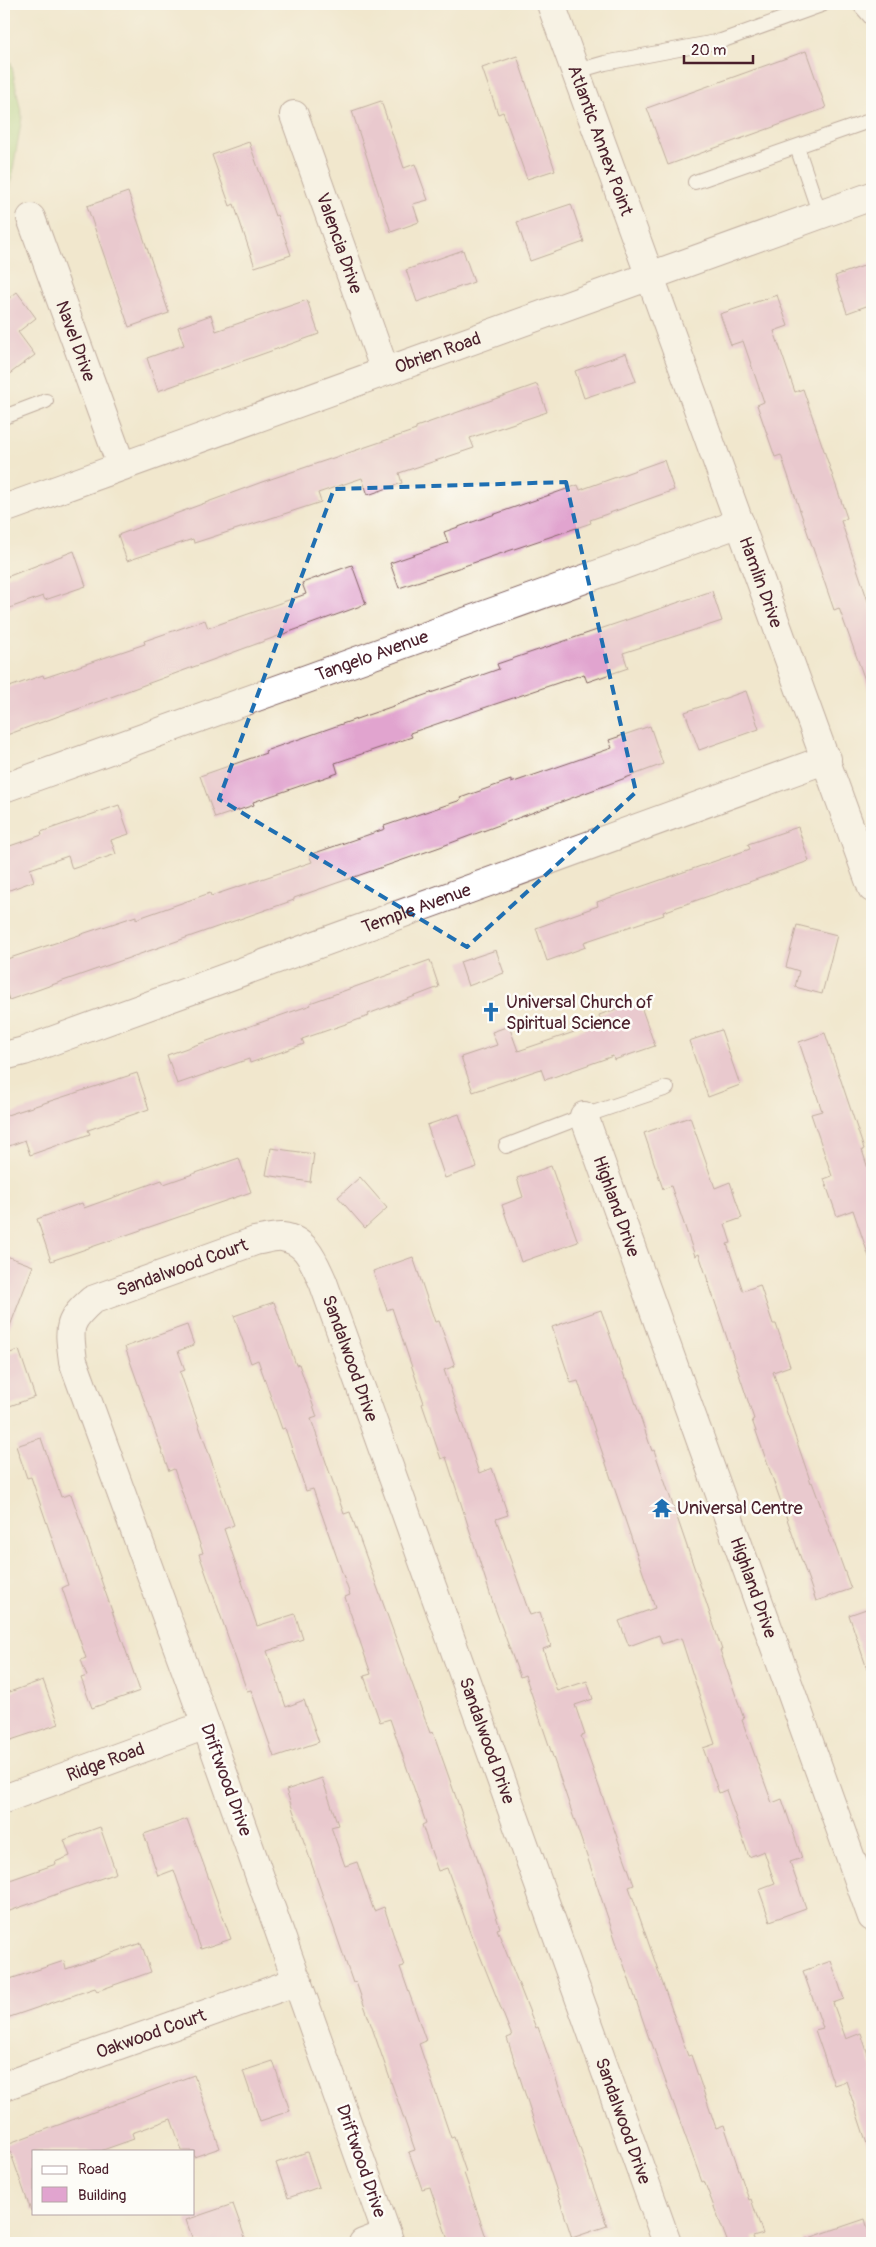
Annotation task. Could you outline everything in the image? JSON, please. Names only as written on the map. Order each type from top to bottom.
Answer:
[{"type":"street","name":"Atlantic Annex Point","points":[[551,4],[650,276]]},
{"type":"street","name":"Valencia Drive","points":[[294,116],[385,371]]},
{"type":"street","name":"Obrien Road","points":[[4,509],[121,465],[872,196]]},
{"type":"street","name":"Navel Drive","points":[[31,218],[121,465]]},
{"type":"street","name":"Hamlin Drive","points":[[650,276],[827,759],[872,888]]},
{"type":"street","name":"Tangelo Avenue","points":[[4,788],[740,523]]},
{"type":"street","name":"Temple Avenue","points":[[4,1056],[43,1045],[827,759]]},
{"type":"street","name":"Highland Drive","points":[[584,1116],[872,1917]]},
{"type":"street","name":"Sandalwood Court","points":[[75,1315],[92,1300],[255,1241],[282,1237],[297,1242]]},
{"type":"street","name":"Sandalwood Drive","points":[[297,1242],[309,1252],[323,1282],[667,2243]]},
{"type":"street","name":"Driftwood Drive","points":[[75,1315],[70,1335],[73,1361],[298,1981],[380,2240]]},
{"type":"street","name":"Ridge Road","points":[[4,1799],[206,1725]]},
{"type":"street","name":"Oakwood Court","points":[[4,2086],[298,1981]]},
{"type":"lane","points":[[576,71],[605,63],[721,41],[824,4]]},
{"type":"lane","points":[[859,4],[872,19]]},
{"type":"lane","points":[[696,182],[872,120]]},
{"type":"lane","points":[[797,147],[820,214]]},
{"type":"lane","points":[[4,417],[46,401]]},
{"type":"lane","points":[[506,1146],[584,1116],[666,1088]]},
{"type":"highlighted area","points":[[566,482],[636,792],[467,947],[219,799],[334,489]]},
{"type":"green space","points":[[4,56],[11,62],[22,117],[4,222]]},
{"type":"building","points":[[806,51],[826,108],[668,165],[647,108]]},
{"type":"building","points":[[517,56],[555,170],[527,179],[503,112],[498,114],[482,68]]},
{"type":"building","points":[[381,101],[404,168],[415,164],[428,200],[413,204],[419,222],[391,232],[352,111]]},
{"type":"building","points":[[249,142],[291,255],[255,267],[234,204],[230,206],[212,155]]},
{"type":"building","points":[[128,192],[169,313],[129,327],[87,206]]},
{"type":"building","points":[[571,204],[584,242],[530,261],[517,222]]},
{"type":"building","points":[[463,250],[474,282],[417,302],[406,270]]},
{"type":"building","points":[[872,263],[872,304],[847,313],[835,276]]},
{"type":"building","points":[[17,292],[36,318],[18,332],[35,355],[4,378],[4,302]]},
{"type":"building","points":[[777,295],[788,326],[774,331],[795,392],[803,389],[847,518],[841,521],[872,613],[872,694],[870,694],[839,608],[834,610],[781,455],[775,457],[757,405],[764,402],[743,341],[731,345],[720,314]]},
{"type":"building","points":[[307,300],[319,334],[158,391],[147,358],[184,345],[178,327],[211,315],[216,331]]},
{"type":"building","points":[[626,353],[636,381],[584,398],[575,371]]},
{"type":"building","points":[[537,384],[547,412],[470,438],[474,448],[399,473],[402,483],[368,495],[362,478],[318,493],[321,502],[194,543],[193,539],[127,561],[118,535],[262,482],[416,430],[416,427]]},
{"type":"building","points":[[664,460],[674,490],[590,520],[591,523],[399,588],[390,563],[448,543],[444,532],[578,485],[580,490]]},
{"type":"building","points":[[74,551],[86,586],[45,600],[43,596],[4,610],[4,578]]},
{"type":"building","points":[[352,565],[366,604],[4,736],[4,689],[43,675],[44,678],[145,644],[144,641],[205,620],[208,628],[306,594],[302,583]]},
{"type":"building","points":[[712,591],[722,621],[623,653],[628,668],[587,682],[584,674],[410,733],[412,737],[335,763],[338,773],[253,802],[254,805],[215,818],[200,776],[266,753],[265,751],[499,669],[497,664]]},
{"type":"building","points":[[746,691],[759,729],[699,750],[685,712]]},
{"type":"building","points":[[650,726],[663,764],[440,847],[294,898],[294,900],[9,1000],[4,984],[4,960],[136,916],[136,919],[210,893],[211,896],[312,862],[309,855],[385,829],[384,826],[461,800],[460,798],[511,780],[511,783],[612,748],[609,740]]},
{"type":"building","points":[[119,805],[129,834],[111,840],[116,854],[72,869],[68,856],[30,869],[34,881],[4,892],[4,848],[42,835],[41,832]]},
{"type":"building","points":[[798,827],[809,861],[663,912],[664,915],[584,942],[586,947],[547,961],[536,928],[598,906],[597,902],[750,849],[748,844]]},
{"type":"building","points":[[797,925],[837,935],[822,994],[795,987],[799,971],[786,967]]},
{"type":"building","points":[[496,950],[504,973],[468,986],[460,962]]},
{"type":"building","points":[[430,960],[439,987],[368,1014],[369,1016],[302,1039],[304,1044],[250,1063],[249,1059],[177,1084],[167,1055],[311,1005],[310,1003]]},
{"type":"building","points":[[639,1001],[655,1046],[614,1060],[613,1056],[545,1080],[541,1069],[473,1092],[461,1057],[497,1045],[492,1032],[509,1026],[518,1051],[601,1023],[599,1015]]},
{"type":"building","points":[[721,1030],[740,1085],[708,1097],[689,1041]]},
{"type":"building","points":[[825,1033],[864,1149],[862,1150],[872,1181],[872,1257],[869,1257],[853,1210],[837,1216],[824,1179],[832,1176],[811,1114],[822,1111],[799,1042]]},
{"type":"building","points":[[137,1073],[149,1109],[88,1130],[90,1134],[30,1155],[25,1140],[4,1148],[4,1116]]},
{"type":"building","points":[[459,1114],[477,1167],[445,1178],[427,1125]]},
{"type":"building","points":[[690,1117],[715,1188],[730,1182],[742,1218],[725,1224],[731,1243],[727,1244],[743,1291],[760,1285],[773,1324],[776,1324],[790,1366],[773,1372],[811,1483],[851,1589],[816,1601],[752,1420],[754,1419],[699,1254],[695,1256],[671,1186],[663,1189],[644,1133]]},
{"type":"building","points":[[271,1148],[314,1154],[310,1182],[266,1175]]},
{"type":"building","points":[[239,1158],[251,1192],[51,1261],[37,1219],[82,1203],[84,1208],[162,1180],[164,1184]]},
{"type":"building","points":[[551,1166],[578,1242],[521,1262],[502,1205],[523,1197],[517,1178]]},
{"type":"building","points":[[360,1177],[387,1208],[365,1228],[338,1197]]},
{"type":"building","points":[[4,1255],[33,1266],[5,1339],[4,1339]]},
{"type":"building","points":[[413,1257],[435,1322],[439,1321],[455,1366],[444,1370],[479,1473],[492,1468],[508,1515],[496,1519],[530,1615],[540,1612],[551,1646],[543,1649],[557,1691],[587,1681],[593,1699],[575,1705],[585,1735],[581,1736],[634,1885],[629,1887],[688,2056],[691,2055],[716,2128],[724,2125],[749,2200],[751,2199],[763,2234],[753,2237],[756,2243],[728,2243],[704,2181],[702,2182],[650,2041],[525,1675],[520,1677],[493,1603],[446,1457],[441,1459],[392,1308],[387,1310],[373,1271]]},
{"type":"building","points":[[274,1302],[296,1365],[299,1364],[317,1417],[311,1419],[344,1514],[350,1512],[430,1733],[433,1732],[477,1857],[500,1928],[497,1929],[536,2028],[538,2027],[607,2226],[572,2238],[507,2038],[512,2036],[472,1938],[447,1868],[438,1871],[422,1825],[426,1823],[390,1719],[380,1722],[364,1676],[371,1674],[345,1597],[350,1595],[313,1489],[306,1491],[285,1428],[282,1429],[258,1360],[251,1363],[234,1316]]},
{"type":"building","points":[[601,1310],[652,1451],[654,1450],[722,1650],[720,1650],[744,1719],[742,1720],[772,1803],[782,1799],[802,1858],[790,1862],[806,1908],[770,1921],[759,1890],[775,1884],[764,1851],[749,1857],[726,1790],[719,1793],[703,1748],[715,1744],[681,1638],[662,1644],[659,1635],[629,1646],[619,1621],[655,1608],[578,1381],[571,1383],[552,1327]]},
{"type":"building","points":[[187,1325],[194,1345],[178,1351],[185,1370],[180,1372],[234,1525],[224,1529],[257,1626],[295,1614],[303,1639],[267,1651],[286,1707],[304,1700],[319,1742],[274,1757],[251,1690],[247,1691],[199,1554],[203,1553],[174,1469],[169,1471],[125,1347]]},
{"type":"building","points":[[19,1350],[35,1397],[4,1408],[4,1355]]},
{"type":"building","points":[[41,1438],[61,1497],[71,1494],[140,1691],[92,1708],[81,1678],[87,1676],[81,1660],[86,1658],[62,1588],[68,1585],[31,1477],[27,1478],[16,1446]]},
{"type":"building","points":[[872,1607],[872,1674],[869,1675],[849,1615]]},
{"type":"building","points":[[43,1680],[59,1724],[8,1741],[4,1730],[4,1694]]},
{"type":"building","points":[[322,1778],[338,1825],[331,1827],[345,1866],[357,1862],[374,1911],[384,1907],[404,1966],[400,1967],[426,2041],[419,2044],[451,2138],[454,2137],[488,2243],[449,2243],[430,2187],[422,2189],[409,2152],[415,2150],[356,1982],[353,1983],[286,1790]]},
{"type":"building","points":[[187,1819],[231,1939],[201,1949],[174,1870],[158,1876],[144,1834]]},
{"type":"building","points":[[100,1827],[116,1873],[4,1913],[4,1882],[56,1864],[55,1862],[70,1856],[64,1840]]},
{"type":"building","points":[[141,1943],[151,1972],[97,1991],[95,1988],[4,2019],[4,1981],[64,1961],[66,1969]]},
{"type":"building","points":[[831,1961],[844,1999],[833,2003],[846,2039],[861,2033],[872,2067],[872,2149],[869,2150],[846,2081],[834,2085],[815,2030],[823,2028],[803,1971]]},
{"type":"building","points":[[273,2061],[290,2111],[260,2121],[243,2071]]},
{"type":"building","points":[[194,2075],[220,2148],[195,2157],[195,2150],[182,2150],[171,2119],[132,2133],[134,2139],[103,2150],[32,2150],[31,2211],[10,2151],[4,2151],[4,2145]]},
{"type":"building","points":[[307,2152],[319,2187],[288,2198],[276,2163]]},
{"type":"building","points":[[233,2204],[247,2243],[194,2243],[186,2220]]},
{"type":"building","points":[[865,2219],[872,2243],[803,2243],[803,2240]]},
{"type":"place","name":"Universal Church of Spiritual Science","points":[[491,1012]]},
{"type":"place","name":"Universal Centre","points":[[662,1508]]}]
